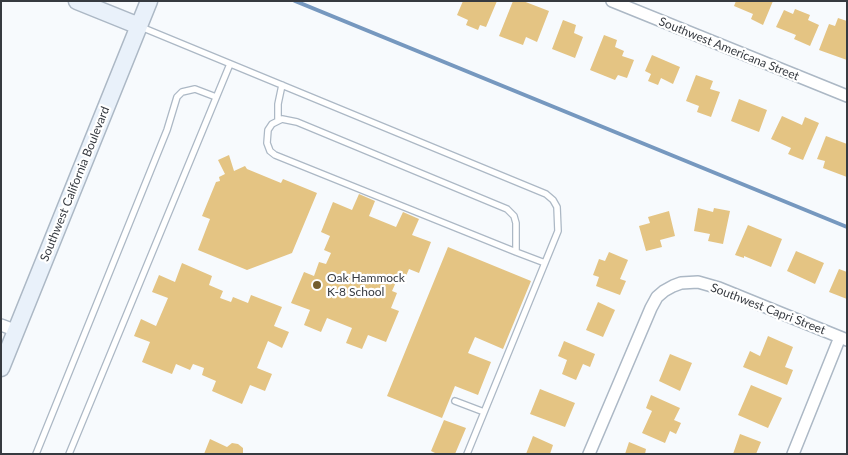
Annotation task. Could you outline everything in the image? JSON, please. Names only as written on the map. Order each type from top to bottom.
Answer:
[{"type":"street","points":[[77,1],[139,26]]},
{"type":"street","name":"Southwest California Boulevard","points":[[1,368],[9,328],[149,1]]},
{"type":"street","name":"Southwest Americana Street","points":[[612,1],[847,96]]},
{"type":"street","name":"Southwest Capri Street","points":[[589,454],[645,319],[657,298],[664,291],[681,283],[698,282],[719,288],[844,339]]},
{"type":"street","points":[[792,454],[844,339]]},
{"type":"lane","points":[[139,26],[546,194],[553,200],[557,207],[558,231],[467,454]]},
{"type":"lane","points":[[69,454],[230,64]]},
{"type":"lane","points":[[278,120],[278,104],[282,86]]},
{"type":"lane","points":[[36,454],[167,130],[177,97],[189,89],[195,89],[216,97]]},
{"type":"lane","points":[[516,252],[516,224],[514,216],[507,209],[297,122],[287,119],[278,120],[272,124],[267,136],[270,151],[275,155],[516,252],[545,263]]},
{"type":"lane","points":[[455,401],[484,412]]},
{"type":"building","points":[[463,1],[497,1],[486,27],[480,25],[478,30],[466,25],[468,20],[457,15]]},
{"type":"building","points":[[513,1],[523,1],[549,11],[537,42],[526,37],[523,45],[499,36]]},
{"type":"building","points":[[736,1],[773,1],[763,25],[751,19],[753,14],[734,6]]},
{"type":"building","points":[[795,9],[810,15],[808,20],[819,25],[810,46],[794,39],[796,35],[776,27],[784,10],[793,14]]},
{"type":"building","points":[[838,18],[847,21],[847,60],[819,50],[829,24],[835,26]]},
{"type":"building","points":[[563,20],[576,25],[574,33],[583,37],[575,58],[552,49]]},
{"type":"building","points":[[604,35],[617,40],[615,47],[624,51],[622,56],[634,60],[627,78],[618,75],[615,80],[590,70]]},
{"type":"building","points":[[652,55],[680,67],[673,84],[661,78],[658,85],[648,81],[651,74],[645,71]]},
{"type":"building","points":[[696,75],[713,81],[710,89],[720,92],[711,117],[697,112],[699,106],[686,101]]},
{"type":"building","points":[[739,99],[767,110],[759,132],[731,121]]},
{"type":"building","points":[[782,116],[802,125],[805,117],[819,123],[803,160],[788,154],[791,148],[771,139]]},
{"type":"building","points":[[826,136],[847,144],[847,177],[823,168],[825,161],[817,159]]},
{"type":"building","points":[[229,155],[234,171],[245,166],[247,169],[281,183],[283,179],[317,193],[292,253],[247,270],[198,250],[210,219],[202,216],[216,182],[220,181],[219,177],[225,174],[218,160]]},
{"type":"building","points":[[359,194],[375,201],[369,216],[396,227],[403,212],[419,219],[412,235],[431,242],[419,273],[409,269],[403,283],[397,280],[392,291],[397,293],[391,308],[399,311],[386,342],[368,335],[362,349],[346,343],[352,328],[327,318],[321,332],[304,325],[310,310],[291,303],[304,272],[314,276],[319,262],[326,264],[331,253],[324,250],[330,236],[321,232],[333,202],[352,210]]},
{"type":"building","points":[[698,208],[713,212],[714,208],[730,211],[723,244],[708,241],[710,234],[694,231]]},
{"type":"building","points":[[669,211],[675,236],[660,240],[662,247],[646,251],[639,226],[650,223],[648,217]]},
{"type":"building","points":[[748,225],[782,239],[771,267],[744,256],[744,258],[735,255]]},
{"type":"building","points":[[448,247],[531,281],[503,349],[475,337],[468,353],[491,362],[478,395],[455,386],[442,418],[387,396]]},
{"type":"building","points":[[796,251],[824,263],[815,284],[787,271]]},
{"type":"building","points":[[609,252],[628,260],[620,279],[626,281],[620,295],[596,286],[599,277],[593,275],[599,259],[605,261]]},
{"type":"building","points":[[182,263],[212,276],[209,285],[223,291],[220,298],[231,302],[233,297],[248,303],[251,295],[282,307],[274,326],[289,332],[282,348],[268,341],[257,368],[272,374],[265,391],[250,385],[242,404],[212,391],[216,381],[202,375],[204,368],[193,364],[190,370],[176,364],[172,374],[142,362],[150,342],[134,336],[141,319],[156,326],[168,298],[152,292],[159,275],[175,282]]},
{"type":"building","points":[[839,269],[847,272],[847,299],[829,292]]},
{"type":"building","points":[[598,302],[615,310],[603,337],[586,330]]},
{"type":"building","points":[[768,336],[793,347],[785,367],[793,370],[787,385],[743,367],[750,351],[760,356]]},
{"type":"building","points":[[564,341],[595,354],[590,367],[583,364],[576,380],[562,374],[567,360],[558,356]]},
{"type":"building","points":[[670,354],[692,363],[680,391],[659,381]]},
{"type":"building","points":[[751,385],[782,398],[768,428],[738,415]]},
{"type":"building","points":[[540,389],[575,403],[565,427],[530,414]]},
{"type":"building","points":[[651,395],[680,408],[674,420],[681,423],[676,434],[670,431],[665,443],[642,433],[652,411],[646,408]]},
{"type":"building","points":[[444,420],[466,428],[455,454],[437,454],[431,451]]},
{"type":"building","points":[[740,434],[761,442],[756,454],[733,454]]},
{"type":"building","points":[[533,436],[553,445],[550,454],[526,454]]},
{"type":"building","points":[[210,439],[227,447],[232,443],[238,444],[243,448],[243,454],[204,454]]},
{"type":"building","points":[[629,442],[646,449],[645,454],[625,454]]},
{"type":"waterway","points":[[295,1],[847,227]]},
{"type":"place","name":"Oak Hammock K-8 School","points":[[317,285]]}]
